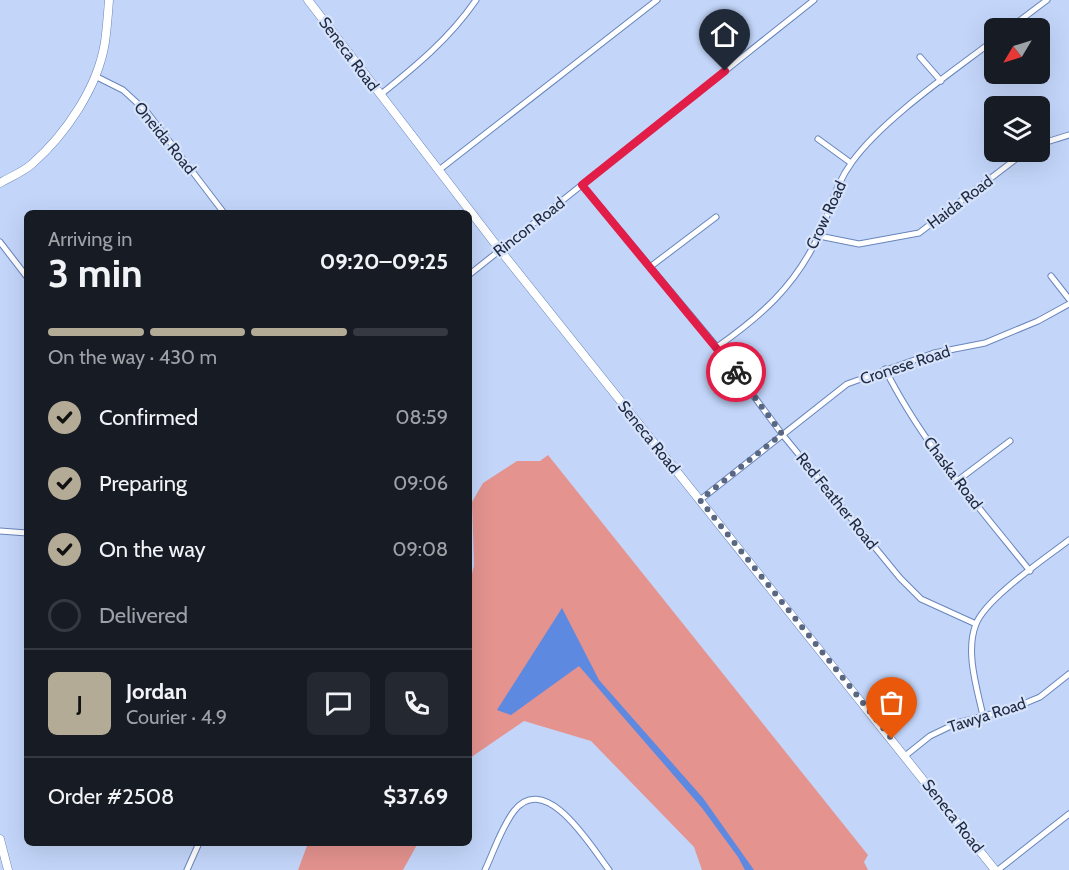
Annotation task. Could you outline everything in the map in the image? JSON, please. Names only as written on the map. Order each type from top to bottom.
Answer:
[{"type":"street","points":[[0,183],[31,166],[54,142],[78,109],[95,76],[105,44],[109,0]]},
{"type":"street","name":"Seneca Road","points":[[308,0],[470,210]]},
{"type":"street","points":[[380,95],[421,63],[463,18],[476,0]]},
{"type":"street","points":[[439,170],[657,0]]},
{"type":"street","name":"Rincon Road","points":[[472,272],[814,0]]},
{"type":"street","points":[[1023,18],[1046,0]]},
{"type":"street","name":"Crow Road","points":[[717,347],[758,317],[791,283],[819,236],[831,197],[851,163],[868,142],[984,48]]},
{"type":"street","points":[[920,57],[941,81]]},
{"type":"street","name":"Oneida Road","points":[[95,76],[123,90],[147,112],[222,210]]},
{"type":"street","points":[[1050,141],[1069,135]]},
{"type":"street","points":[[818,140],[851,163]]},
{"type":"street","name":"Haida Road","points":[[819,236],[859,244],[919,233],[1012,162]]},
{"type":"street","name":"Red Feather Road","points":[[582,185],[717,347],[782,434],[914,592],[921,599],[944,611],[976,624]]},
{"type":"street","name":"Seneca Road","points":[[472,213],[997,870]]},
{"type":"street","points":[[650,267],[716,217]]},
{"type":"street","points":[[0,242],[24,273]]},
{"type":"street","points":[[1051,276],[1069,299]]},
{"type":"street","name":"Cronese Road","points":[[700,500],[847,384],[934,353],[985,343],[1038,321],[1069,304]]},
{"type":"street","name":"Chaska Road","points":[[885,369],[906,411],[957,481],[1030,571]]},
{"type":"street","points":[[957,481],[1010,441]]},
{"type":"street","points":[[0,531],[24,533]]},
{"type":"street","points":[[982,716],[974,674],[973,647],[976,624],[989,604],[1069,540]]},
{"type":"street","name":"Tawya Road","points":[[905,756],[930,736],[957,723],[1011,709],[1040,697],[1069,674]]},
{"type":"street","points":[[485,870],[514,811],[524,802],[539,799],[562,810],[609,870]]},
{"type":"street","points":[[997,870],[1069,814]]},
{"type":"street","points":[[0,839],[8,870]]},
{"type":"street","points":[[187,870],[198,846]]},
{"type":"shaded area","points":[[548,455],[868,855],[864,862],[868,870],[702,870],[694,847],[591,741],[524,721],[472,757],[472,574],[474,565],[472,502],[483,483],[517,461],[540,461]]},
{"type":"shaded area","points":[[307,846],[416,846],[403,870],[298,870]]},
{"type":"water","points":[[562,608],[599,680],[703,798],[754,870],[745,870],[702,808],[579,666],[511,715],[497,710]]},
{"type":"way so far","points":[[736,372],[782,434],[700,500],[892,739]]},
{"type":"route","points":[[725,71],[582,185],[736,372]]}]
